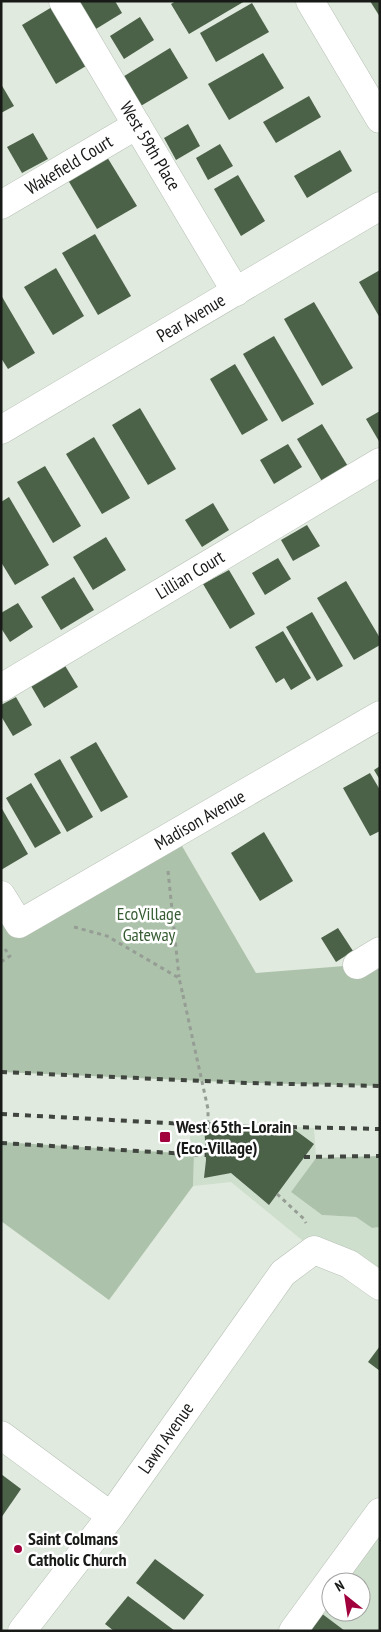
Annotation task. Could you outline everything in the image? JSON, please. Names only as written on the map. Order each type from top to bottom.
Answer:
[{"type":"street","name":"West 59th Place","points":[[63,1],[236,292]]},
{"type":"street","points":[[310,1],[380,119]]},
{"type":"street","name":"Wakefield Court","points":[[1,205],[137,125]]},
{"type":"street","name":"Pear Avenue","points":[[1,430],[380,206]]},
{"type":"street","name":"Lillian Court","points":[[1,688],[380,462]]},
{"type":"street","name":"Madison Avenue","points":[[1,895],[19,924],[380,715]]},
{"type":"street","points":[[357,965],[380,951]]},
{"type":"street","points":[[311,1238],[380,1286]]},
{"type":"street","name":"Lawn Avenue","points":[[22,1631],[111,1516],[283,1273],[311,1238]]},
{"type":"street","points":[[1,1435],[111,1516]]},
{"type":"street","points":[[293,1631],[380,1512]]},
{"type":"path","points":[[168,872],[179,978],[208,1109],[208,1122]]},
{"type":"path","points":[[68,931],[75,927],[107,936],[179,978]]},
{"type":"path","points":[[1,962],[10,956]]},
{"type":"path","points":[[277,1194],[304,1219],[311,1238]]},
{"type":"shaded area","points":[[208,1122],[314,1128],[316,1158],[291,1192],[322,1215],[356,1217],[372,1228],[380,1227],[380,1286],[314,1250],[231,1182],[193,1186],[194,1154],[190,1154],[190,1124]]},
{"type":"shaded area","points":[[380,1512],[380,1631],[293,1631],[321,1593],[321,1622],[371,1622],[371,1572],[336,1572]]},
{"type":"green space","name":"EcoVillage Gateway","points":[[175,834],[256,973],[357,965],[380,951],[380,1086],[249,1083],[1,1072],[1,895],[19,924]]},
{"type":"green space","points":[[1,1142],[194,1154],[193,1186],[109,1300],[1,1221]]},
{"type":"green space","points":[[380,1156],[380,1227],[372,1228],[356,1217],[322,1215],[291,1192],[316,1158]]},
{"type":"building","points":[[73,1],[115,1],[122,13],[91,32]]},
{"type":"building","points":[[176,1],[245,1],[189,34],[171,4]]},
{"type":"building","points":[[370,1],[380,1],[380,17]]},
{"type":"building","points":[[252,3],[269,32],[216,62],[200,33]]},
{"type":"building","points":[[52,7],[86,66],[56,84],[22,25]]},
{"type":"building","points":[[140,17],[154,40],[124,59],[110,36]]},
{"type":"building","points":[[170,48],[188,78],[139,107],[121,78]]},
{"type":"building","points":[[263,53],[284,88],[229,120],[208,84]]},
{"type":"building","points":[[1,84],[14,106],[1,113]]},
{"type":"building","points":[[309,96],[321,117],[276,143],[263,122]]},
{"type":"building","points":[[188,124],[200,146],[176,160],[164,138]]},
{"type":"building","points":[[33,133],[48,159],[22,173],[7,147]]},
{"type":"building","points":[[220,144],[233,166],[208,180],[196,158]]},
{"type":"building","points":[[340,150],[352,171],[307,198],[294,176]]},
{"type":"building","points":[[104,152],[137,206],[97,229],[65,175]]},
{"type":"building","points":[[238,175],[265,221],[241,236],[214,189]]},
{"type":"building","points":[[95,234],[131,296],[98,315],[62,253]]},
{"type":"building","points":[[56,268],[84,316],[53,335],[24,287]]},
{"type":"building","points":[[380,270],[380,318],[359,282]]},
{"type":"building","points":[[1,295],[35,353],[8,369],[1,358]]},
{"type":"building","points":[[314,302],[353,368],[322,386],[284,319]]},
{"type":"building","points":[[274,336],[314,404],[282,422],[243,354]]},
{"type":"building","points":[[235,364],[268,420],[242,435],[210,379]]},
{"type":"building","points":[[140,408],[176,469],[148,485],[112,425]]},
{"type":"building","points":[[380,411],[380,443],[366,419]]},
{"type":"building","points":[[322,424],[349,468],[323,483],[297,439]]},
{"type":"building","points":[[94,437],[130,498],[102,514],[66,454]]},
{"type":"building","points":[[288,444],[302,467],[274,484],[260,460]]},
{"type":"building","points":[[45,466],[81,526],[53,543],[17,482]]},
{"type":"building","points":[[9,497],[49,565],[15,585],[1,562],[1,502]]},
{"type":"building","points":[[213,503],[229,530],[202,547],[185,520]]},
{"type":"building","points":[[307,525],[320,546],[293,561],[281,540]]},
{"type":"building","points":[[106,537],[126,570],[93,590],[73,557]]},
{"type":"building","points":[[278,558],[291,579],[265,595],[252,573]]},
{"type":"building","points":[[229,570],[255,614],[230,629],[203,584]]},
{"type":"building","points":[[74,577],[94,610],[61,630],[41,597]]},
{"type":"building","points":[[346,581],[380,638],[380,645],[354,660],[317,598]]},
{"type":"building","points":[[18,603],[33,627],[10,642],[1,628],[1,613]]},
{"type":"building","points":[[312,612],[343,666],[317,681],[286,627]]},
{"type":"building","points":[[283,631],[311,678],[291,690],[284,678],[276,683],[255,647]]},
{"type":"building","points":[[61,659],[78,687],[44,708],[27,679]]},
{"type":"building","points":[[16,697],[32,725],[13,736],[1,716],[1,705]]},
{"type":"building","points":[[96,742],[128,797],[101,812],[70,757]]},
{"type":"building","points":[[60,759],[93,817],[67,832],[34,774]]},
{"type":"building","points":[[380,766],[380,780],[374,770]]},
{"type":"building","points":[[370,773],[380,790],[380,831],[370,836],[343,788]]},
{"type":"building","points":[[31,783],[61,833],[35,848],[6,798]]},
{"type":"building","points":[[1,807],[28,854],[1,870]]},
{"type":"building","points":[[264,832],[293,881],[260,901],[231,853]]},
{"type":"building","points":[[338,928],[353,951],[336,962],[321,938]]},
{"type":"building","name":"West 65th–Lorain (Eco-Village)","points":[[204,1122],[291,1127],[314,1144],[269,1205],[231,1173],[204,1178],[206,1160]]},
{"type":"building","points":[[380,1346],[380,1371],[368,1362]]},
{"type":"building","points":[[1,1474],[21,1489],[1,1518]]},
{"type":"building","points":[[155,1559],[204,1595],[184,1620],[136,1583]]},
{"type":"building","points":[[128,1596],[175,1631],[114,1631],[105,1624]]},
{"type":"building","points":[[317,1610],[321,1613],[321,1622],[333,1622],[345,1631],[302,1631]]},
{"type":"railway","points":[[1,1072],[249,1083],[380,1086]]},
{"type":"railway","points":[[1,1114],[204,1125]]},
{"type":"railway","points":[[291,1127],[380,1129]]},
{"type":"railway","points":[[1,1143],[206,1155]]},
{"type":"railway","points":[[304,1157],[380,1156]]},
{"type":"place","name":"West 65th–Lorain (Eco-Village)","points":[[165,1137]]},
{"type":"place","name":"Saint Colmans Catholic Church","points":[[18,1549]]}]
